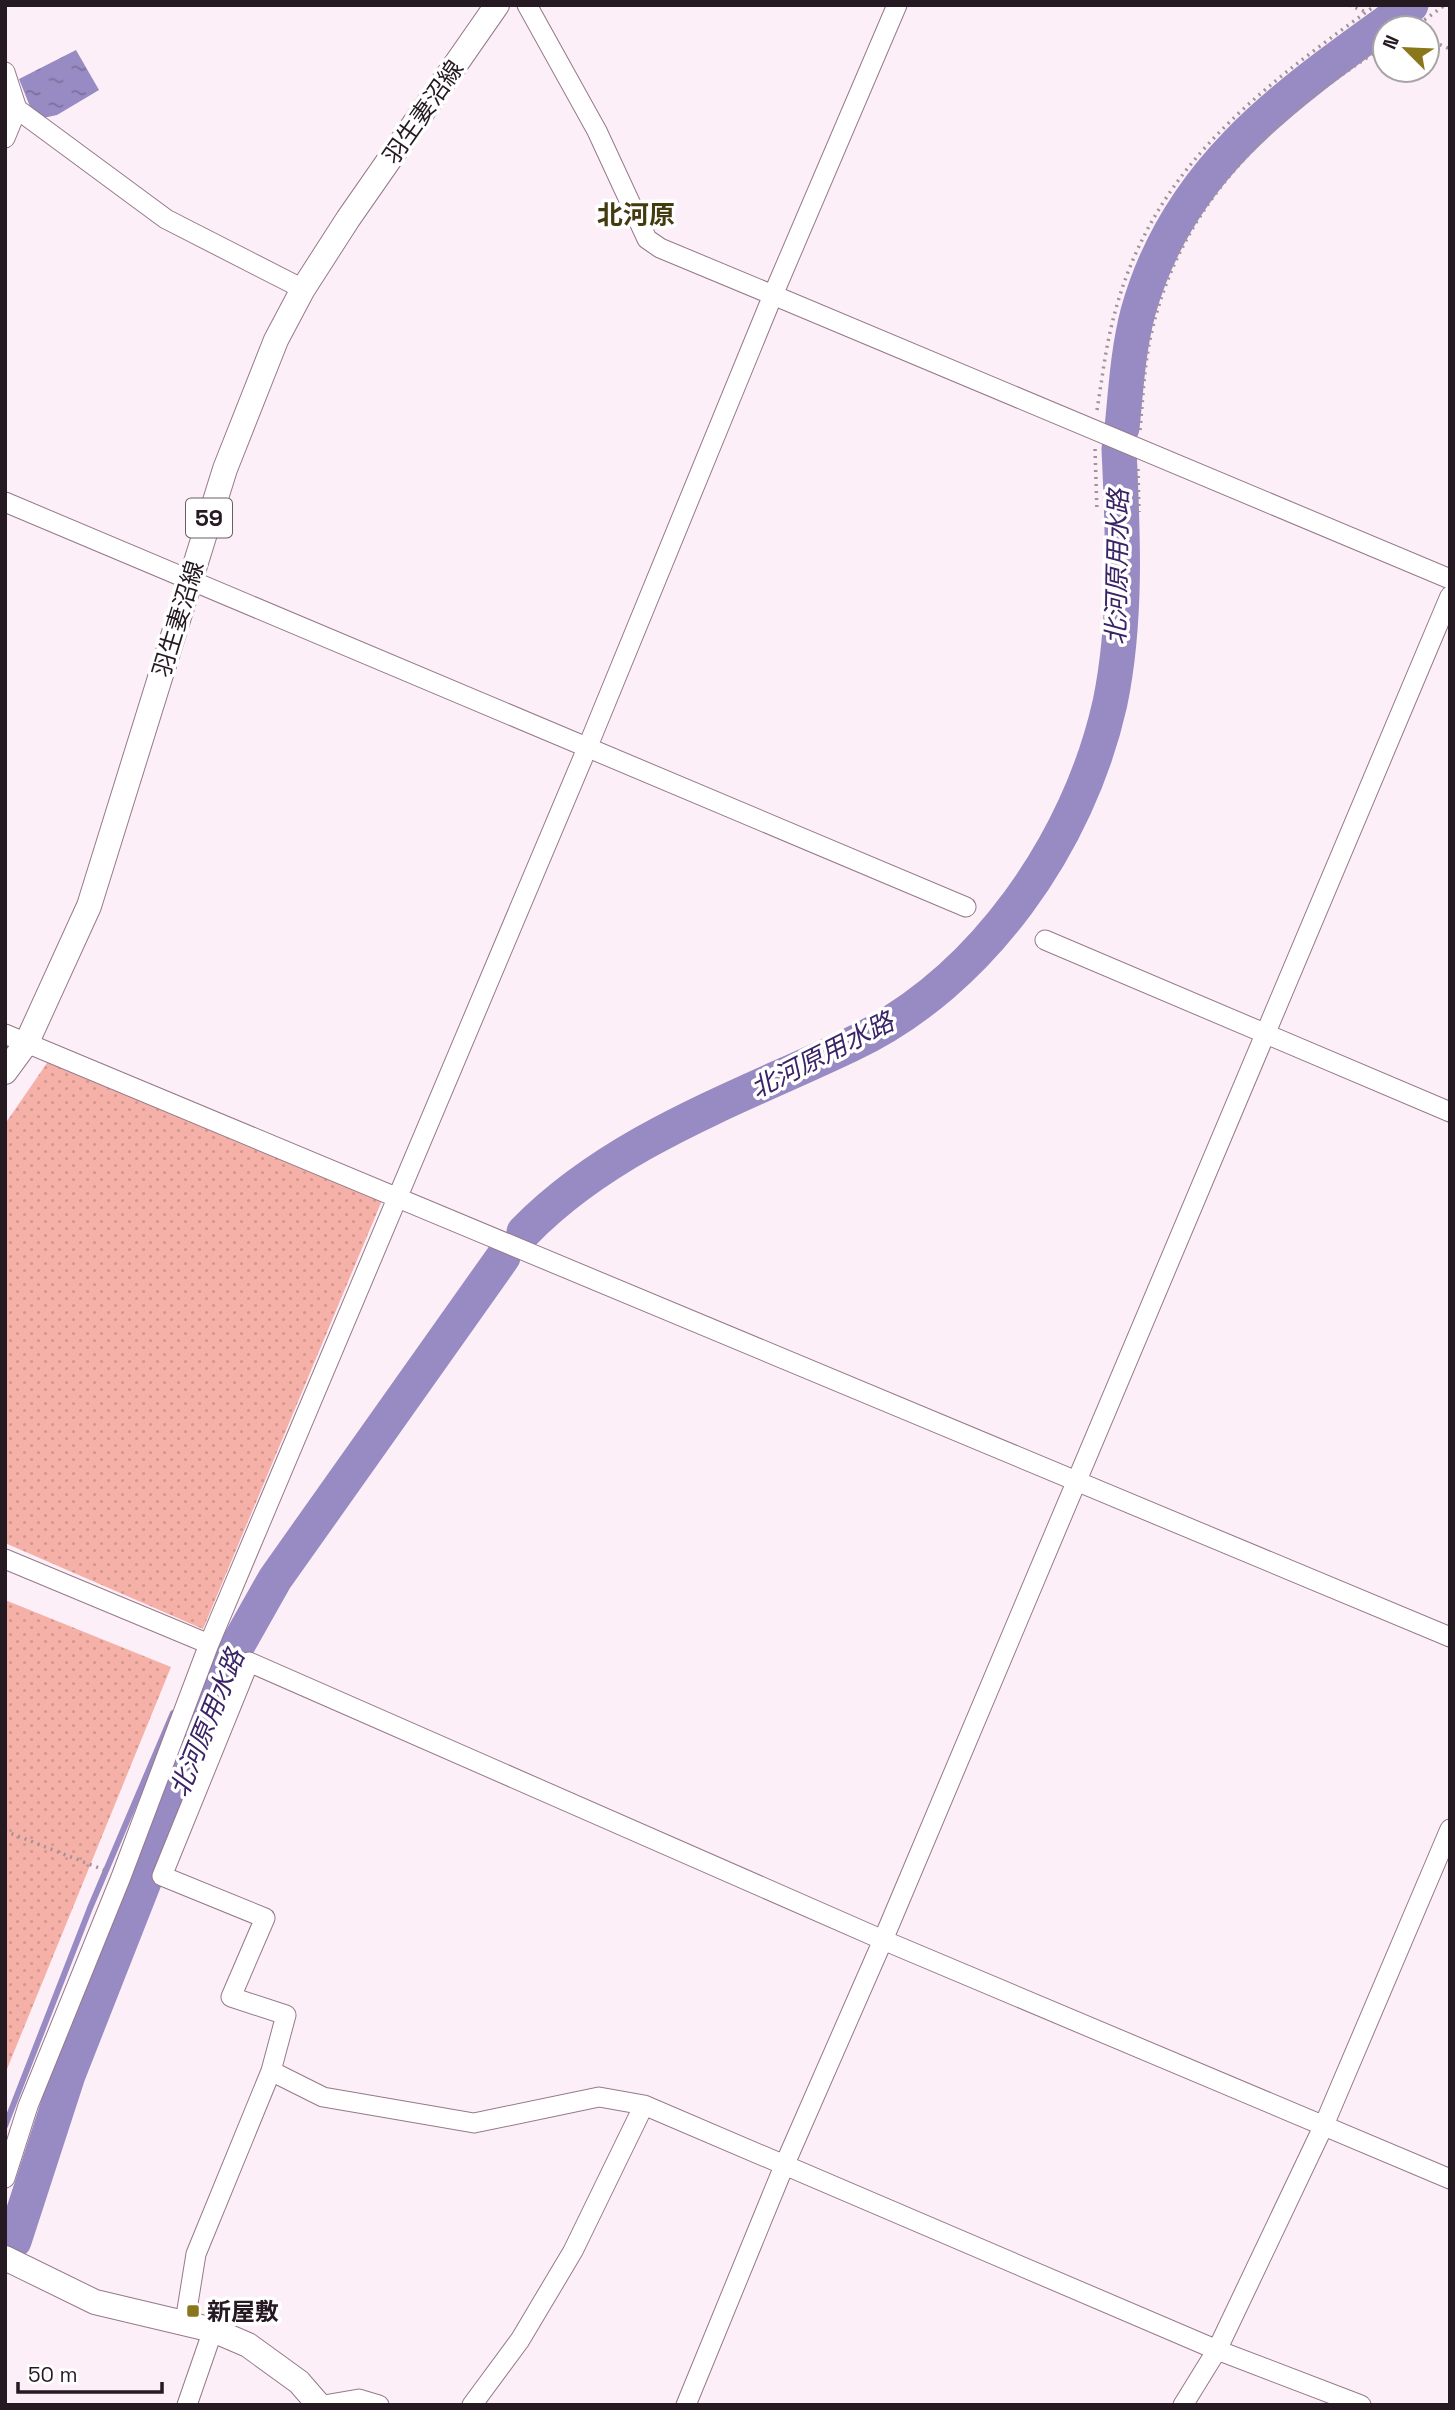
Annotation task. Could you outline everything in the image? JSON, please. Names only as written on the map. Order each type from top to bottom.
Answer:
[{"type":"main road","name":"羽生妻沼線","points":[[5,1072],[16,1038],[89,906],[190,580],[246,411],[276,340],[303,289],[348,219],[497,5]]},
{"type":"main road","points":[[13,2263],[95,2302],[185,2322],[248,2345],[277,2363],[322,2405]]},
{"type":"street","points":[[527,5],[597,131],[647,239],[660,248],[1450,579]]},
{"type":"street","points":[[5,2178],[28,2106],[121,1877],[209,1644],[897,5]]},
{"type":"street","points":[[5,72],[18,109],[166,219],[303,289]]},
{"type":"street","points":[[5,138],[18,109]]},
{"type":"street","points":[[5,502],[967,907]]},
{"type":"street","points":[[686,2405],[784,2166],[883,1940],[1450,596]]},
{"type":"street","points":[[1045,940],[1450,1112]]},
{"type":"street","points":[[16,1038],[1450,1637]]},
{"type":"street","points":[[5,1559],[209,1644]]},
{"type":"street","points":[[185,2322],[196,2254],[271,2071],[286,2015],[231,1997],[265,1918],[162,1876],[249,1662],[883,1940],[1450,2179]]},
{"type":"street","points":[[1183,2405],[1217,2350],[1324,2125],[1450,1829]]},
{"type":"street","points":[[271,2071],[323,2096],[474,2123],[599,2097],[644,2105],[1217,2350],[1361,2405]]},
{"type":"street","points":[[472,2405],[520,2340],[573,2251],[644,2105]]},
{"type":"street","points":[[187,2405],[213,2330]]},
{"type":"street","points":[[322,2405],[359,2399],[379,2405]]},
{"type":"path","points":[[1349,5],[1366,12]]},
{"type":"path","points":[[1097,512],[1094,432],[1109,335],[1125,282],[1147,229],[1182,174],[1236,114],[1376,5]]},
{"type":"path","points":[[1139,512],[1138,448],[1142,384],[1151,335],[1175,256],[1193,222],[1225,179],[1253,149],[1345,71],[1371,55]]},
{"type":"path","points":[[5,1831],[121,1877]]},
{"type":"shaded area","points":[[47,1063],[59,1063],[383,1198],[203,1629],[5,1543],[5,1124]]},
{"type":"shaded area","points":[[5,1600],[171,1667],[5,2074]]},
{"type":"water","points":[[76,50],[99,90],[57,115],[43,118],[31,109],[19,79]]},
{"type":"waterway","name":"北河原用水路","points":[[1122,428],[1138,312],[1157,260],[1181,214],[1211,172],[1284,100],[1411,5]]},
{"type":"waterway","name":"北河原用水路","points":[[524,1232],[559,1200],[636,1147],[721,1104],[850,1045],[898,1018],[942,985],[982,946],[1018,903],[1049,856],[1075,806],[1095,755],[1110,703],[1121,609],[1119,449]]},
{"type":"waterway","name":"北河原用水路","points":[[14,2241],[68,2075],[236,1648],[275,1579],[503,1257]]},
{"type":"waterway","points":[[5,2126],[90,1908],[173,1713]]},
{"type":"place","name":"新屋敷","points":[[193,2311]]},
{"type":"district","name":"北河原","points":[[636,215]]}]
